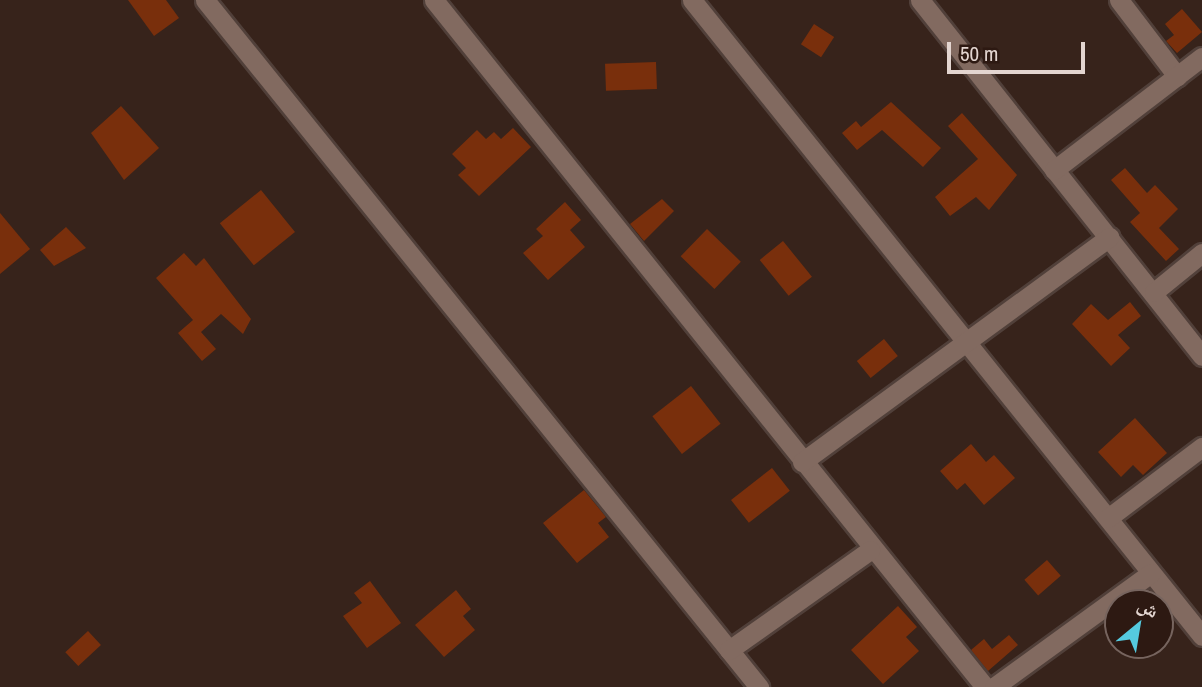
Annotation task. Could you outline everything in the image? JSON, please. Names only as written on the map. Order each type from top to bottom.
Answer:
[{"type":"street","points":[[205,0],[759,687]]},
{"type":"street","points":[[434,0],[870,550],[985,687]]},
{"type":"street","points":[[692,0],[1202,636]]},
{"type":"street","points":[[920,0],[1154,292],[1202,356]]},
{"type":"street","points":[[1119,0],[1177,76]]},
{"type":"street","points":[[1054,170],[1202,57]]},
{"type":"street","points":[[802,462],[1109,237]]},
{"type":"street","points":[[1154,292],[1202,253]]},
{"type":"street","points":[[1108,519],[1202,447]]},
{"type":"street","points":[[729,650],[870,550]]},
{"type":"street","points":[[994,687],[1151,573]]},
{"type":"building","points":[[128,0],[166,0],[179,18],[154,36]]},
{"type":"building","points":[[1182,9],[1202,32],[1177,53],[1166,41],[1174,35],[1165,24]]},
{"type":"building","points":[[814,24],[834,37],[821,57],[801,44]]},
{"type":"building","points":[[656,62],[657,89],[606,91],[605,64]]},
{"type":"building","points":[[891,102],[941,148],[923,167],[882,130],[857,150],[842,133],[856,121],[861,127]]},
{"type":"building","points":[[121,106],[159,148],[124,180],[91,133]]},
{"type":"building","points":[[962,113],[1017,175],[989,210],[976,197],[950,216],[935,197],[978,159],[948,126]]},
{"type":"building","points":[[513,128],[531,147],[479,196],[458,175],[466,168],[452,154],[477,130],[486,139],[494,132],[501,139]]},
{"type":"building","points":[[1125,168],[1147,193],[1155,185],[1178,209],[1159,228],[1179,249],[1166,261],[1130,222],[1140,213],[1111,180]]},
{"type":"building","points":[[261,190],[295,232],[254,265],[220,223]]},
{"type":"building","points":[[662,199],[674,211],[644,241],[630,224]]},
{"type":"building","points":[[565,202],[581,220],[570,230],[585,247],[548,280],[523,253],[543,236],[536,229]]},
{"type":"building","points":[[0,213],[30,249],[0,274]]},
{"type":"building","points":[[66,227],[86,248],[54,266],[40,250]]},
{"type":"building","points":[[707,229],[741,262],[714,289],[681,256]]},
{"type":"building","points":[[783,241],[812,277],[789,296],[760,260]]},
{"type":"building","points":[[184,253],[196,266],[204,258],[251,319],[243,334],[221,314],[201,332],[216,349],[202,361],[178,333],[193,320],[156,278]]},
{"type":"building","points":[[1130,302],[1141,316],[1118,335],[1130,348],[1111,366],[1072,324],[1091,304],[1108,320]]},
{"type":"building","points":[[884,339],[898,356],[871,378],[857,361]]},
{"type":"building","points":[[691,386],[721,424],[682,454],[652,416]]},
{"type":"building","points":[[1135,418],[1167,453],[1143,475],[1133,465],[1121,477],[1098,452]]},
{"type":"building","points":[[971,444],[986,462],[994,455],[1015,478],[984,505],[965,483],[957,490],[940,471]]},
{"type":"building","points":[[772,468],[790,491],[749,523],[731,500]]},
{"type":"building","points":[[584,490],[606,517],[598,523],[609,537],[577,563],[543,523]]},
{"type":"building","points":[[1047,560],[1061,576],[1038,596],[1024,580]]},
{"type":"building","points":[[370,581],[401,623],[367,648],[343,616],[362,603],[354,593]]},
{"type":"building","points":[[456,590],[471,609],[463,616],[475,630],[444,657],[415,625]]},
{"type":"building","points":[[898,606],[917,627],[906,637],[919,651],[883,684],[851,650]]},
{"type":"building","points":[[88,631],[101,645],[78,666],[65,652]]},
{"type":"building","points":[[1009,635],[1018,645],[988,671],[971,650],[984,639],[992,649]]}]
